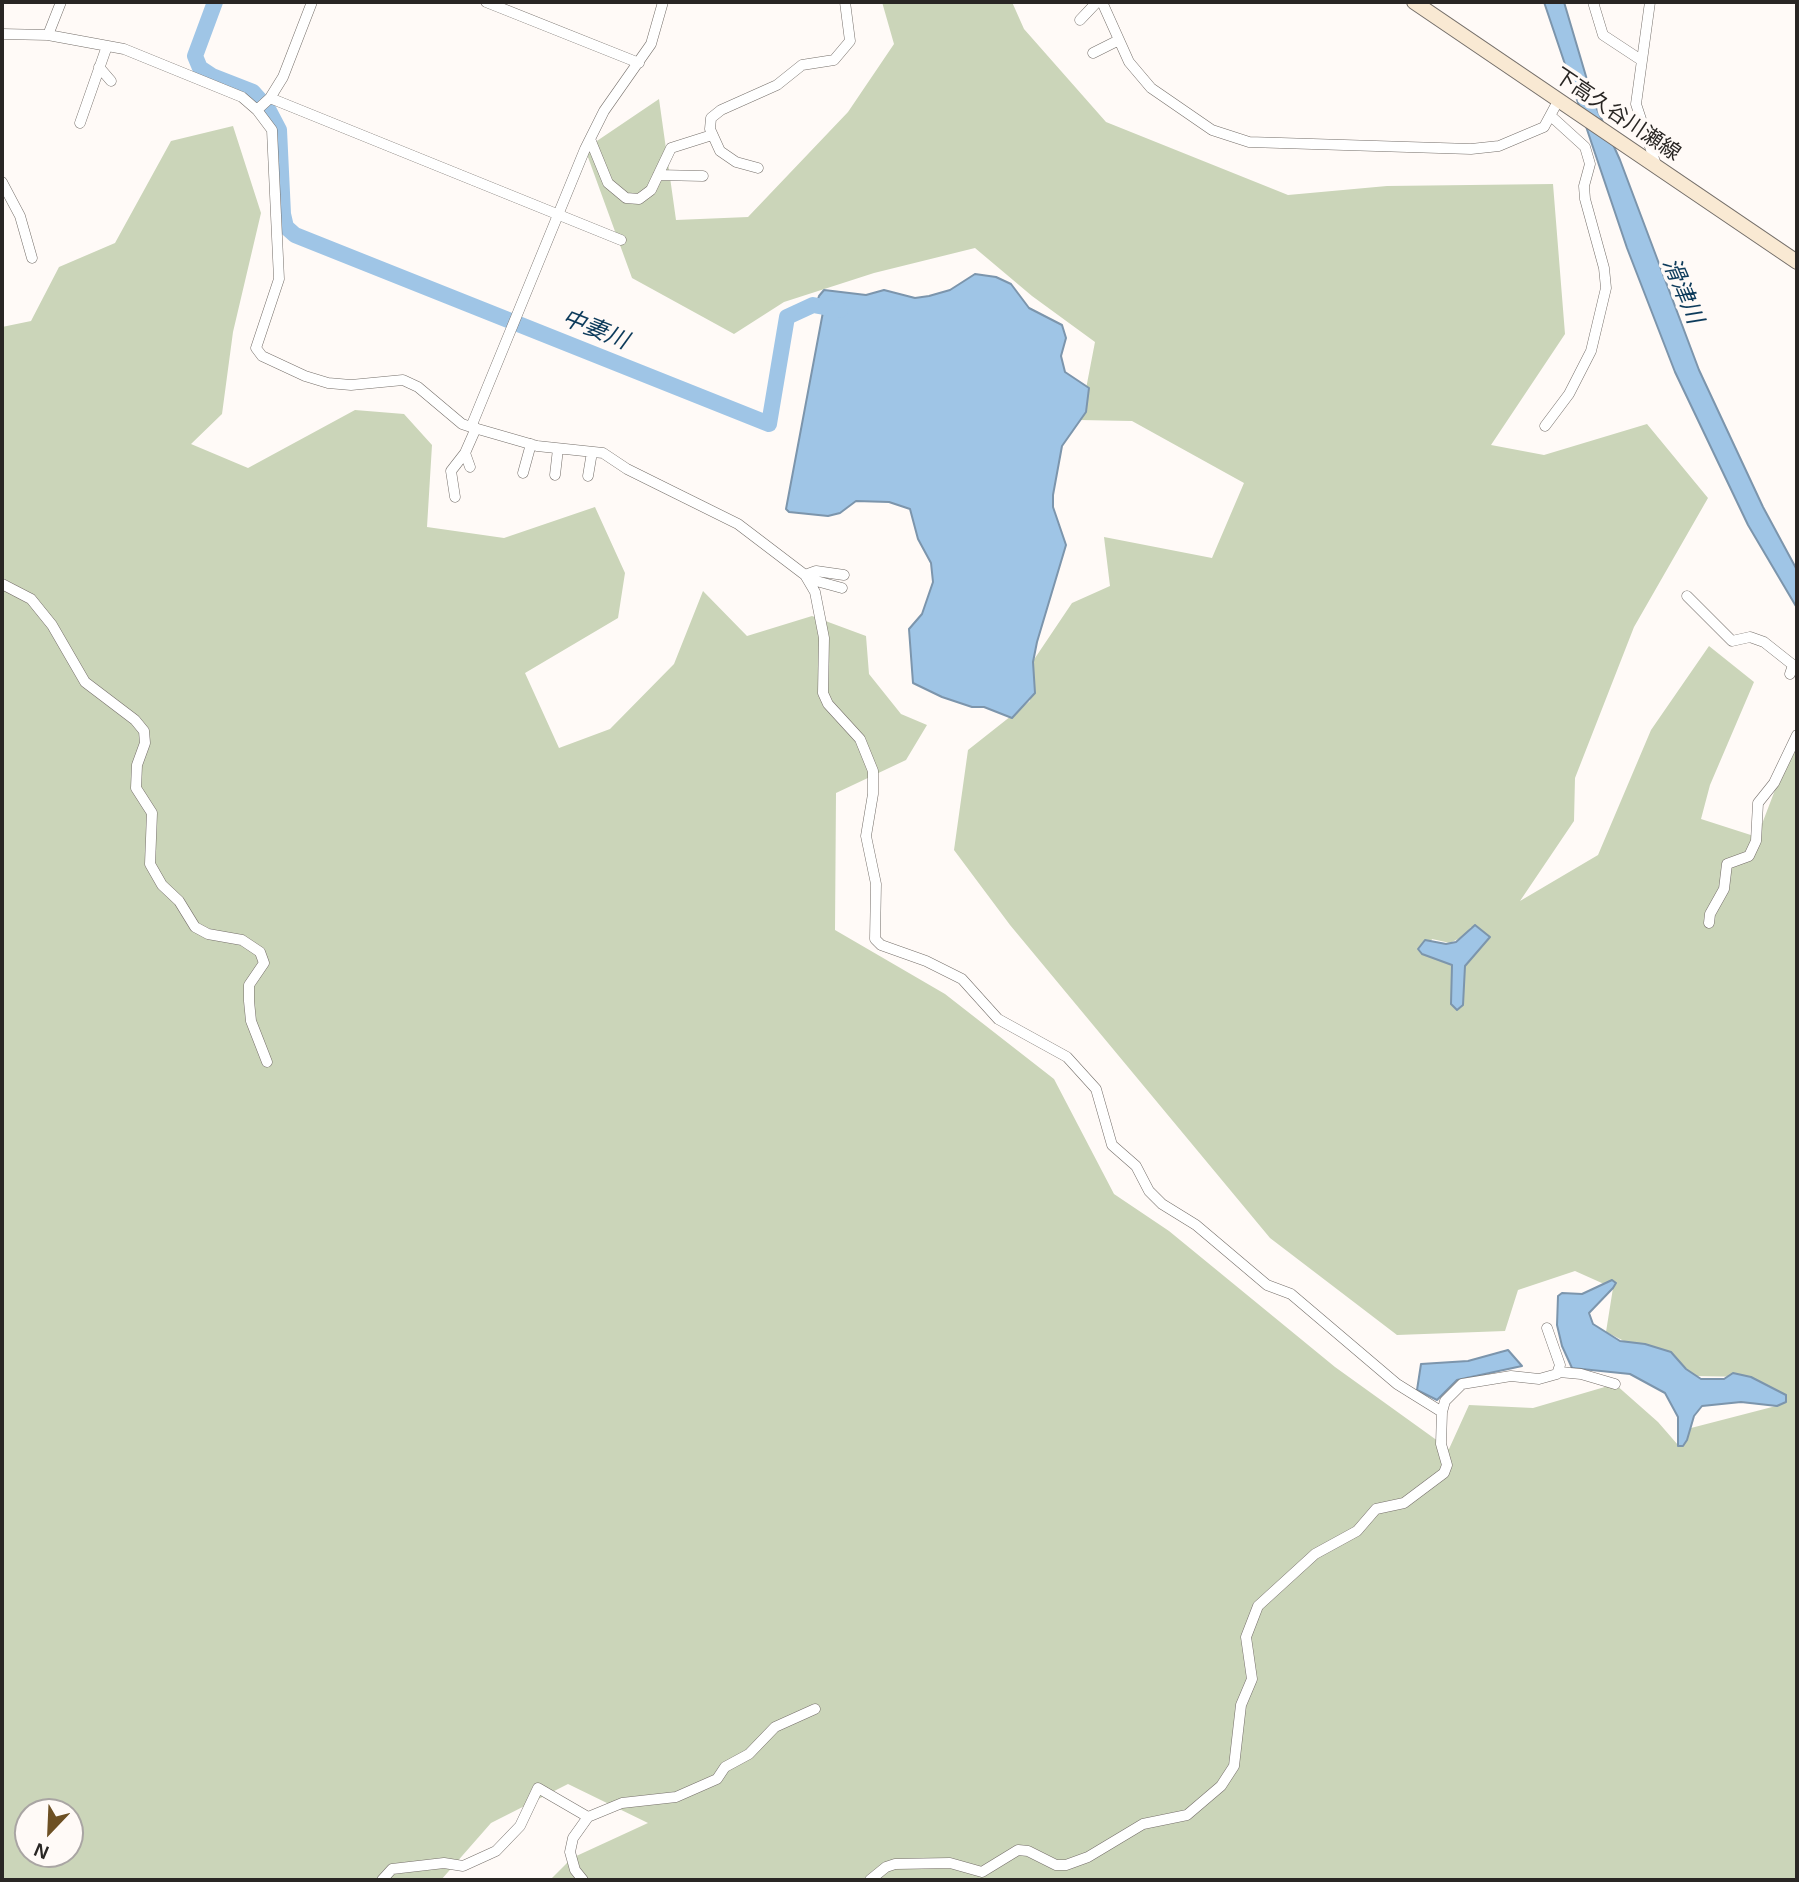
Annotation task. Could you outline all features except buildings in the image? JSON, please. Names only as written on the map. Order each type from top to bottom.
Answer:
[{"type":"main road","name":"下高久谷川瀬線","points":[[1414,2],[1797,262]]},
{"type":"street","points":[[48,34],[61,2]]},
{"type":"street","points":[[263,104],[283,76],[312,2]]},
{"type":"street","points":[[486,2],[639,63]]},
{"type":"street","points":[[455,497],[451,471],[466,453],[558,213],[604,111],[639,63],[658,26],[663,2]]},
{"type":"street","points":[[758,168],[729,159],[712,135],[711,118],[721,110],[777,85],[802,65],[834,60],[850,41],[845,2]]},
{"type":"street","points":[[1080,20],[1100,2],[1129,62],[1151,88],[1212,130],[1249,142],[1471,149],[1499,146],[1536,131],[1552,117],[1562,103]]},
{"type":"street","points":[[1593,2],[1603,35],[1641,60]]},
{"type":"street","points":[[1650,2],[1636,104],[1657,169]]},
{"type":"street","points":[[2,34],[48,34],[124,49],[242,97],[558,213],[621,240]]},
{"type":"street","points":[[1093,53],[1119,40]]},
{"type":"street","points":[[80,123],[107,46]]},
{"type":"street","points":[[99,66],[111,81]]},
{"type":"street","points":[[263,104],[272,131],[279,279],[256,348],[258,352],[305,376],[328,383],[351,385],[392,379],[411,383],[462,424],[531,444],[609,456],[627,469],[738,524],[807,577],[842,588]]},
{"type":"street","points":[[1545,426],[1569,394],[1591,351],[1606,288],[1604,268],[1585,199],[1584,186],[1590,164],[1585,147],[1552,117]]},
{"type":"street","points":[[590,139],[608,183],[626,198],[639,199],[647,195],[671,148],[712,135]]},
{"type":"street","points":[[658,175],[703,176]]},
{"type":"street","points":[[2,182],[20,216],[32,258]]},
{"type":"street","points":[[523,473],[531,444]]},
{"type":"street","points":[[555,475],[558,449]]},
{"type":"street","points":[[588,476],[592,452]]},
{"type":"street","points":[[466,453],[470,467]]},
{"type":"street","points":[[807,577],[816,571],[844,576]]},
{"type":"street","points":[[807,577],[815,592],[824,638],[823,693],[828,704],[860,739],[873,771],[873,794],[866,836],[876,884],[875,939],[881,945],[926,961],[962,979],[998,1019],[1066,1057],[1096,1089],[1112,1145],[1136,1166],[1149,1191],[1162,1204],[1196,1225],[1267,1285],[1291,1294],[1397,1384],[1442,1412]]},
{"type":"street","points":[[2,583],[31,599],[52,625],[85,682],[135,720],[144,731],[145,743],[137,765],[136,788],[152,813],[150,864],[162,885],[179,901],[195,927],[208,934],[242,940],[260,952],[264,963],[249,985],[249,1001],[251,1021],[267,1062]]},
{"type":"street","points":[[1687,596],[1732,641],[1750,637],[1764,642],[1793,665],[1790,674]]},
{"type":"street","points":[[1709,923],[1710,914],[1724,889],[1727,864],[1749,856],[1756,841],[1758,803],[1774,783],[1797,735]]},
{"type":"street","points":[[1547,1328],[1560,1365],[1559,1372]]},
{"type":"street","points":[[870,1880],[886,1867],[895,1864],[950,1863],[982,1872],[1018,1850],[1056,1866],[1066,1865],[1088,1857],[1143,1824],[1187,1815],[1221,1786],[1234,1766],[1241,1705],[1252,1679],[1246,1637],[1258,1606],[1315,1554],[1357,1531],[1376,1509],[1404,1503],[1444,1473],[1447,1465],[1441,1444],[1442,1412],[1453,1392],[1469,1381],[1511,1376],[1551,1378],[1559,1372],[1589,1375],[1615,1384]]},
{"type":"street","points":[[583,1880],[575,1870],[570,1852],[573,1838],[588,1817],[610,1806],[669,1800],[707,1784],[717,1779],[725,1767],[753,1751],[775,1727],[815,1709]]},
{"type":"street","points":[[382,1880],[392,1869],[444,1863],[463,1866],[496,1851],[520,1826],[538,1788],[588,1817]]},
{"type":"green space","points":[[882,2],[1012,2],[1024,29],[1106,122],[1288,195],[1387,186],[1553,184],[1565,334],[1491,445],[1544,455],[1647,424],[1708,498],[1634,627],[1575,778],[1574,821],[1520,901],[1598,855],[1651,730],[1709,646],[1754,682],[1710,785],[1701,819],[1757,837],[1793,743],[1797,748],[1797,1880],[550,1880],[572,1858],[648,1823],[568,1784],[491,1823],[441,1880],[2,1880],[2,327],[31,321],[59,267],[115,243],[171,141],[233,126],[261,213],[233,332],[222,414],[191,444],[248,468],[355,410],[404,414],[432,445],[427,527],[504,538],[595,507],[625,573],[618,618],[525,673],[559,748],[610,729],[674,664],[703,591],[747,636],[812,616],[866,636],[869,674],[901,714],[927,725],[906,760],[836,793],[835,930],[945,994],[1054,1079],[1114,1194],[1169,1231],[1335,1367],[1449,1449],[1469,1405],[1533,1408],[1615,1384],[1658,1422],[1678,1445],[1691,1428],[1776,1406],[1751,1377],[1694,1376],[1606,1332],[1613,1288],[1575,1271],[1518,1290],[1505,1331],[1397,1335],[1270,1238],[1010,925],[954,850],[968,750],[1030,701],[1033,661],[1072,603],[1110,586],[1104,537],[1212,558],[1244,483],[1132,421],[1080,420],[1095,342],[1032,296],[975,248],[874,273],[784,302],[734,334],[632,278],[585,149],[659,99],[676,220],[748,217],[848,112],[894,44]],"holes":[[[1471,927],[1490,937],[1465,966],[1463,1005],[1451,998],[1452,965],[1425,955],[1432,939],[1450,943],[1464,936]]]},
{"type":"water","points":[[1544,2],[1564,2],[1593,100],[1620,160],[1699,370],[1763,507],[1797,570],[1797,608],[1748,525],[1675,372],[1627,248]]},
{"type":"water","points":[[975,274],[996,277],[1011,284],[1029,308],[1062,325],[1066,338],[1061,356],[1065,372],[1089,388],[1086,412],[1062,446],[1053,495],[1053,507],[1066,545],[1037,642],[1033,662],[1035,693],[1012,718],[984,707],[972,707],[942,697],[913,683],[909,629],[922,614],[933,582],[931,563],[918,539],[910,509],[889,502],[856,501],[840,513],[828,516],[789,512],[786,509],[823,312],[817,302],[819,296],[824,290],[866,295],[884,290],[915,298],[950,290]]},
{"type":"water","points":[[1475,925],[1490,937],[1465,966],[1463,1005],[1457,1010],[1451,1004],[1452,965],[1422,954],[1418,949],[1425,940],[1446,944],[1456,942]]},
{"type":"water","points":[[1612,1280],[1616,1283],[1613,1288],[1589,1313],[1593,1324],[1620,1341],[1645,1344],[1671,1352],[1686,1369],[1701,1379],[1724,1379],[1733,1373],[1751,1377],[1786,1395],[1786,1402],[1777,1406],[1741,1402],[1702,1406],[1694,1416],[1687,1440],[1683,1446],[1678,1446],[1678,1417],[1665,1393],[1630,1374],[1572,1368],[1562,1346],[1557,1325],[1558,1296],[1562,1293],[1582,1294]]},
{"type":"water","points":[[1508,1350],[1522,1366],[1457,1380],[1437,1400],[1417,1390],[1421,1364],[1468,1361]]},
{"type":"waterway","name":"中妻川","points":[[215,2],[195,56],[200,68],[212,76],[253,92],[268,109],[279,130],[283,214],[286,227],[295,235],[769,424],[787,317],[813,305],[840,310]]},
{"type":"water label","name":"滑津川","points":[[1682,291]]}]
